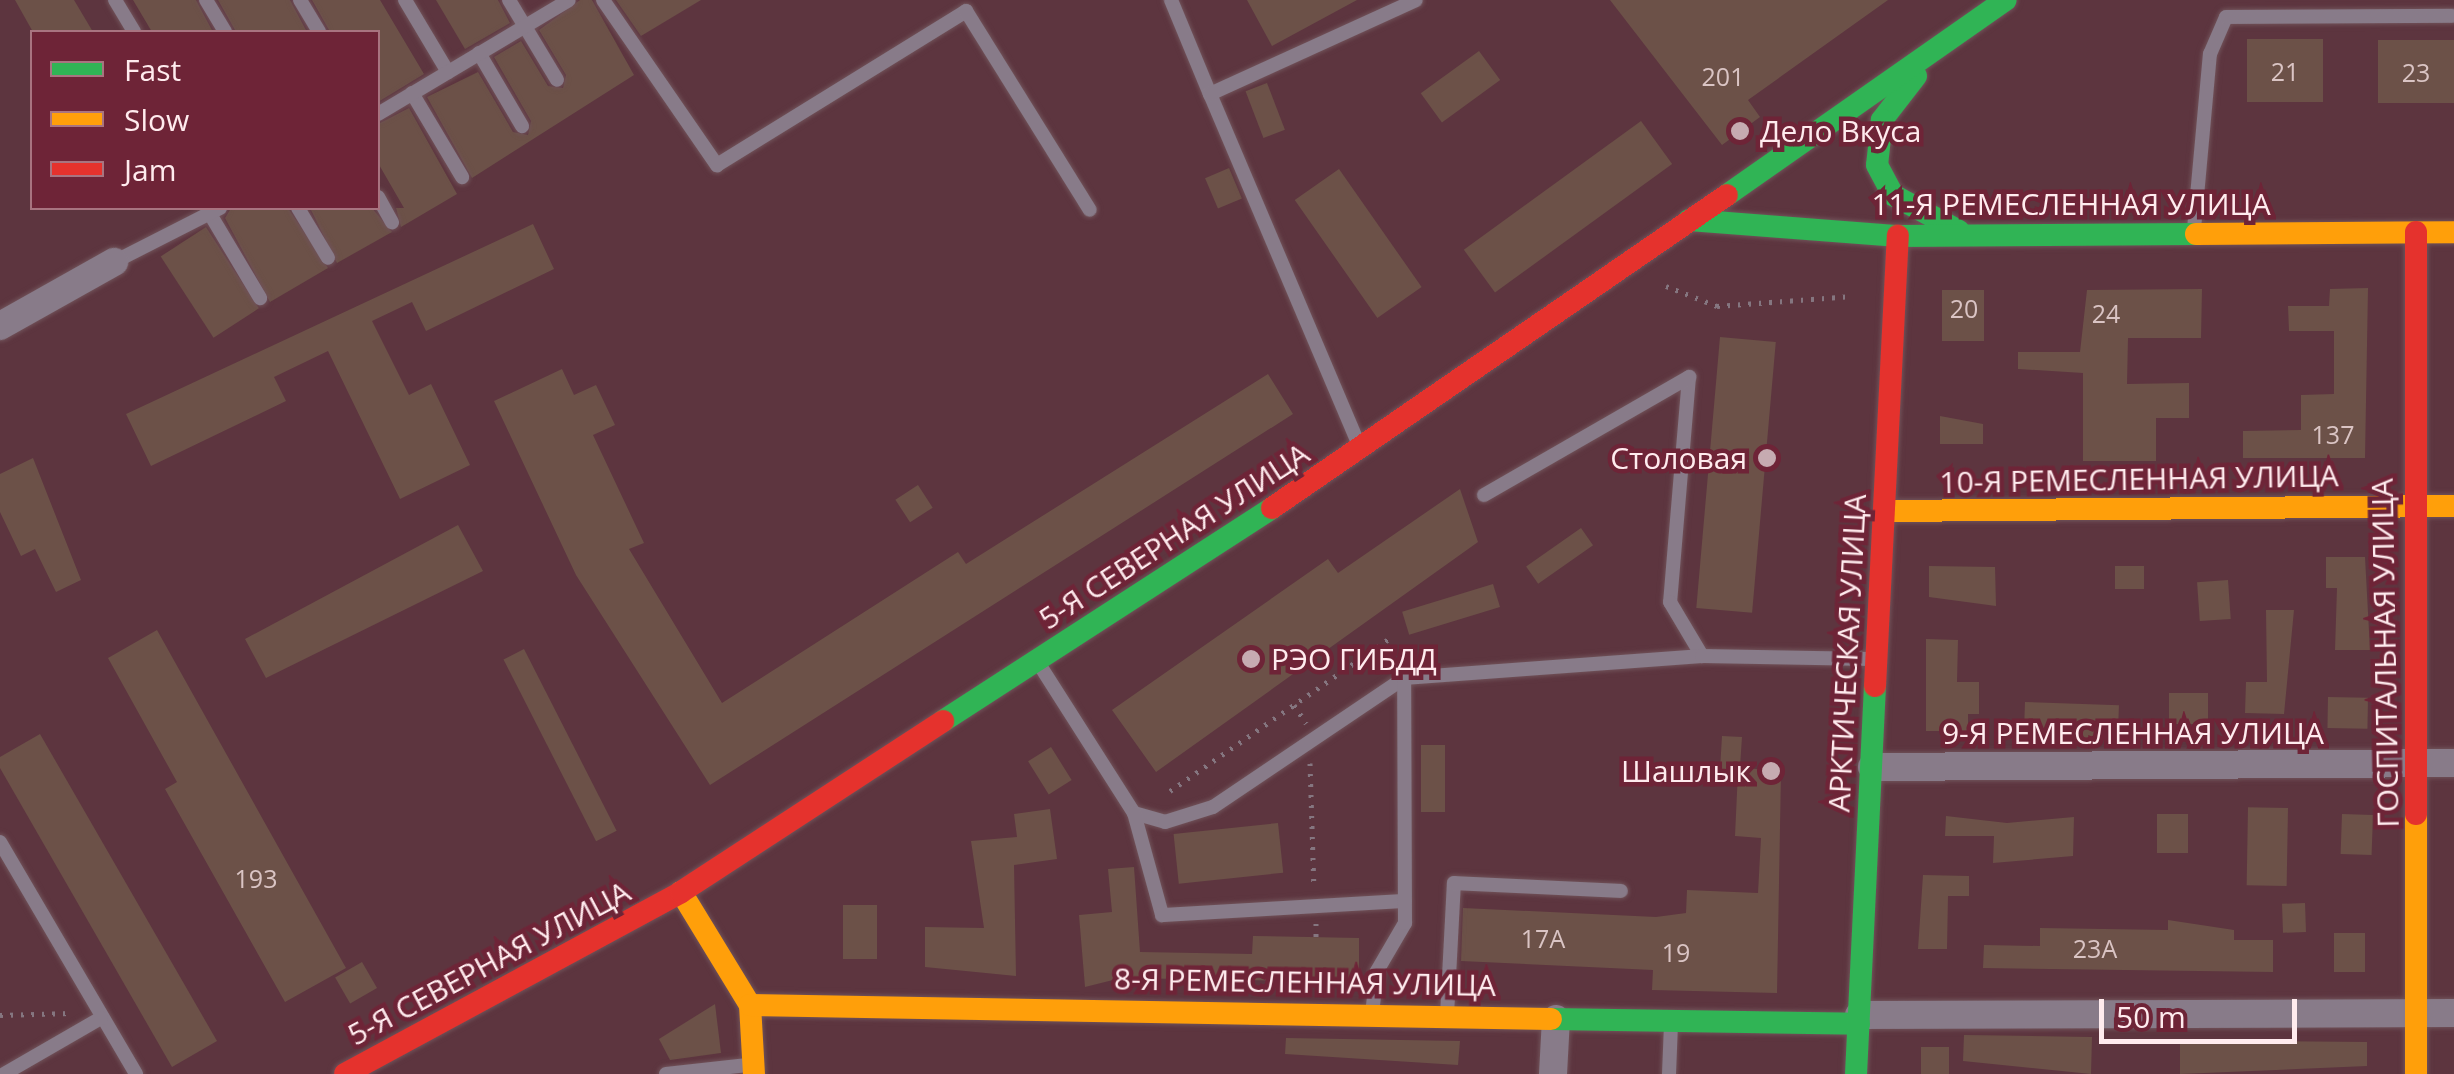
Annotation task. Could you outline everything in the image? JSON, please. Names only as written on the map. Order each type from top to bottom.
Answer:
[{"type":"main road","name":"5-Я СЕВЕРНАЯ УЛИЦА","points":[[345,1074],[681,892],[1361,450],[2006,0]]},
{"type":"main road","points":[[1946,41],[1882,120],[1877,165],[1892,195],[1916,213],[1973,236]]},
{"type":"main road","name":"11-Я РЕМЕСЛЕННАЯ УЛИЦА","points":[[1689,220],[1898,236],[2454,232]]},
{"type":"main road","name":"ГОСПИТАЛЬНАЯ УЛИЦА","points":[[2416,232],[2412,506],[2417,764],[2416,1074]]},
{"type":"main road","name":"АРКТИЧЕСКАЯ УЛИЦА","points":[[1856,1074],[1898,236]]},
{"type":"main road","name":"10-Я РЕМЕСЛЕННАЯ УЛИЦА","points":[[1885,511],[2454,506]]},
{"type":"main road","points":[[681,892],[750,1005],[754,1069]]},
{"type":"main road","name":"8-Я РЕМЕСЛЕННАЯ УЛИЦА","points":[[750,1005],[1672,1021],[1859,1020]]},
{"type":"street","points":[[0,326],[114,262]]},
{"type":"street","name":"9-Я РЕМЕСЛЕННАЯ УЛИЦА","points":[[1872,767],[2454,763]]},
{"type":"street","name":"8-Я РЕМЕСЛЕННАЯ УЛИЦА","points":[[1859,1020],[2454,1013]]},
{"type":"street","points":[[1553,1074],[1556,1019]]},
{"type":"lane","points":[[115,0],[133,30]]},
{"type":"lane","points":[[206,0],[224,30]]},
{"type":"lane","points":[[300,0],[319,30]]},
{"type":"lane","points":[[405,0],[448,72]]},
{"type":"lane","points":[[509,0],[557,80]]},
{"type":"lane","points":[[380,113],[569,0]]},
{"type":"lane","points":[[603,0],[717,165],[966,11],[1090,210]]},
{"type":"lane","points":[[1172,0],[1361,450]]},
{"type":"lane","points":[[1210,94],[1416,0]]},
{"type":"lane","points":[[2193,235],[2210,54],[2236,0]]},
{"type":"lane","points":[[2226,17],[2452,16]]},
{"type":"lane","points":[[479,54],[522,126]]},
{"type":"lane","points":[[412,93],[462,177]]},
{"type":"lane","points":[[380,200],[392,222]]},
{"type":"lane","points":[[114,262],[215,210],[260,298]]},
{"type":"lane","points":[[299,210],[328,258]]},
{"type":"lane","points":[[1484,495],[1689,376],[1670,602],[1702,656]]},
{"type":"lane","points":[[1134,813],[1166,822],[1214,807],[1404,678],[1702,656],[1877,660]]},
{"type":"lane","points":[[1037,660],[1134,813],[1162,915],[1405,901]]},
{"type":"lane","points":[[1372,1016],[1377,970],[1406,923],[1404,678]]},
{"type":"lane","points":[[0,842],[136,1074]]},
{"type":"lane","points":[[1447,1017],[1454,883],[1621,891]]},
{"type":"lane","points":[[4,1074],[101,1018]]},
{"type":"lane","points":[[1670,1074],[1672,1021]]},
{"type":"lane","points":[[666,1074],[754,1069]]},
{"type":"path","points":[[1666,286],[1717,306],[1854,296]]},
{"type":"path","points":[[1170,792],[1389,638]]},
{"type":"path","points":[[1294,705],[1309,742],[1316,937]]},
{"type":"path","points":[[0,1015],[51,1009],[101,1018]]},
{"type":"building","points":[[15,0],[74,0],[92,30],[32,30]]},
{"type":"building","points":[[133,0],[196,0],[212,30],[151,30]]},
{"type":"building","points":[[218,0],[290,0],[306,30],[235,30]]},
{"type":"building","points":[[312,0],[380,0],[424,74],[380,101],[380,30],[329,30]]},
{"type":"building","points":[[436,0],[498,0],[510,23],[465,49]]},
{"type":"building","points":[[580,0],[592,0],[634,75],[472,178],[427,97],[478,72],[513,132],[528,135],[531,121],[494,57],[521,41],[548,86],[563,88],[566,75],[539,30]]},
{"type":"building","points":[[616,0],[701,0],[641,36]]},
{"type":"building","points":[[1247,0],[1357,0],[1272,46]]},
{"type":"building","points":[[1610,0],[1888,0],[1748,100],[1760,117],[1722,145]]},
{"type":"building","points":[[2247,39],[2323,39],[2323,102],[2247,102]]},
{"type":"building","points":[[2378,40],[2454,40],[2454,103],[2378,103]]},
{"type":"building","points":[[1479,51],[1500,80],[1442,122],[1421,93]]},
{"type":"building","points":[[1267,83],[1285,130],[1263,138],[1246,91]]},
{"type":"building","points":[[409,108],[457,194],[401,227],[396,208],[404,208],[380,166],[380,123]]},
{"type":"building","points":[[1641,121],[1672,164],[1495,293],[1464,250]]},
{"type":"building","points":[[1229,168],[1242,198],[1218,209],[1205,178]]},
{"type":"building","points":[[1339,169],[1422,287],[1377,318],[1295,200]]},
{"type":"building","points":[[230,210],[289,210],[328,268],[270,302],[225,218]]},
{"type":"building","points":[[311,210],[374,210],[392,232],[337,263]]},
{"type":"building","points":[[533,224],[554,269],[426,331],[412,302],[372,321],[409,395],[431,384],[470,465],[400,499],[328,351],[274,377],[286,401],[151,466],[126,414]]},
{"type":"building","points":[[206,227],[259,308],[214,338],[161,256]]},
{"type":"building","points":[[2368,288],[2365,458],[2243,458],[2243,431],[2301,430],[2301,395],[2334,394],[2334,331],[2289,331],[2288,306],[2329,306],[2330,289]]},
{"type":"building","points":[[2202,289],[2201,338],[2128,338],[2127,384],[2189,383],[2189,418],[2156,418],[2156,461],[2083,461],[2083,373],[2018,369],[2018,352],[2080,352],[2087,290]]},
{"type":"building","points":[[1942,290],[1984,290],[1984,341],[1942,341]]},
{"type":"building","points":[[1720,337],[1776,342],[1752,613],[1696,608]]},
{"type":"building","points":[[562,369],[574,395],[596,385],[615,425],[593,435],[644,543],[629,549],[722,703],[958,552],[966,564],[1268,374],[1293,414],[710,785],[576,575],[494,401]]},
{"type":"building","points":[[1940,416],[1983,424],[1983,444],[1940,444]]},
{"type":"building","points":[[33,458],[81,580],[56,592],[35,549],[21,556],[0,512],[0,474]]},
{"type":"building","points":[[918,485],[933,508],[910,522],[895,500]]},
{"type":"building","name":"РЭО ГИБДД","points":[[1460,489],[1478,542],[1156,772],[1112,710],[1328,559],[1338,573]]},
{"type":"building","points":[[458,525],[483,571],[266,678],[245,639]]},
{"type":"building","points":[[1581,528],[1593,545],[1538,584],[1526,566]]},
{"type":"building","points":[[2326,557],[2365,557],[2370,650],[2335,650],[2337,588],[2326,588]]},
{"type":"building","points":[[1929,566],[1995,567],[1996,606],[1929,597]]},
{"type":"building","points":[[2115,566],[2144,566],[2144,589],[2115,589]]},
{"type":"building","points":[[2228,580],[2231,619],[2200,621],[2197,582]]},
{"type":"building","points":[[1493,584],[1500,607],[1409,635],[1402,612]]},
{"type":"building","points":[[2266,610],[2294,610],[2284,714],[2245,713],[2246,682],[2267,682]]},
{"type":"building","points":[[157,630],[346,968],[285,1002],[165,789],[177,782],[108,658]]},
{"type":"building","points":[[1926,639],[1958,640],[1957,682],[1979,682],[1979,714],[1968,714],[1968,731],[1926,731]]},
{"type":"building","points":[[524,649],[617,831],[596,841],[504,659]]},
{"type":"building","points":[[2169,693],[2208,693],[2208,724],[2169,724]]},
{"type":"building","points":[[2328,697],[2368,698],[2367,729],[2327,728]]},
{"type":"building","points":[[2025,702],[2119,705],[2118,739],[2024,736]]},
{"type":"building","points":[[40,734],[217,1041],[172,1067],[0,768],[0,757]]},
{"type":"building","points":[[1722,736],[1742,737],[1740,767],[1781,772],[1777,993],[1652,990],[1653,970],[1461,961],[1463,908],[1656,917],[1686,913],[1687,890],[1758,893],[1761,838],[1735,836],[1738,771],[1720,770]]},
{"type":"building","points":[[1421,745],[1445,745],[1445,812],[1421,812]]},
{"type":"building","points":[[1051,747],[1072,780],[1049,794],[1028,761]]},
{"type":"building","points":[[2248,807],[2288,808],[2287,886],[2247,885]]},
{"type":"building","points":[[1050,809],[1057,859],[1014,865],[1016,976],[925,967],[925,927],[984,928],[971,841],[1017,837],[1014,814]]},
{"type":"building","points":[[2157,814],[2188,814],[2188,853],[2157,853]]},
{"type":"building","points":[[2342,814],[2373,815],[2372,855],[2341,854]]},
{"type":"building","points":[[1946,816],[2007,823],[2074,817],[2073,856],[1993,863],[1994,836],[1945,836]]},
{"type":"building","points":[[1278,823],[1283,873],[1179,884],[1174,834]]},
{"type":"building","points":[[1134,867],[1140,952],[1252,954],[1253,936],[1359,938],[1359,982],[1121,978],[1085,987],[1079,915],[1112,912],[1108,869]]},
{"type":"building","points":[[1923,875],[1969,876],[1969,896],[1948,896],[1947,949],[1918,949]]},
{"type":"building","points":[[2305,903],[2306,932],[2283,933],[2282,904]]},
{"type":"building","points":[[843,905],[877,905],[877,959],[843,959]]},
{"type":"building","points":[[2168,920],[2234,930],[2234,940],[2273,940],[2273,972],[1983,968],[1984,945],[2040,946],[2040,928],[2168,930]]},
{"type":"building","points":[[2334,933],[2365,933],[2365,972],[2334,972]]},
{"type":"building","points":[[362,962],[377,988],[350,1003],[335,978]]},
{"type":"building","points":[[715,1004],[721,1053],[670,1060],[659,1039]]},
{"type":"building","points":[[1964,1035],[2092,1037],[2091,1074],[1963,1061]]},
{"type":"building","points":[[1286,1038],[1460,1041],[1458,1065],[1285,1054]]},
{"type":"building","points":[[2180,1040],[2367,1042],[2367,1066],[2180,1074]]},
{"type":"building","points":[[1921,1047],[1949,1047],[1949,1074],[1921,1074]]},
{"type":"traffic: fast","points":[[1727,195],[2006,0]]},
{"type":"traffic: fast","points":[[1916,76],[1882,120],[1877,165],[1893,195],[1959,231]]},
{"type":"traffic: fast","points":[[1689,220],[1898,236],[2196,234]]},
{"type":"traffic: fast","points":[[943,721],[1272,508]]},
{"type":"traffic: fast","points":[[1856,1074],[1875,686]]},
{"type":"traffic: fast","points":[[1551,1019],[1859,1024]]},
{"type":"traffic: slow","points":[[2196,234],[2454,232]]},
{"type":"traffic: slow","points":[[1885,511],[2454,506]]},
{"type":"traffic: slow","points":[[2416,814],[2416,1074]]},
{"type":"traffic: slow","points":[[681,892],[750,1005],[754,1074]]},
{"type":"traffic: slow","points":[[750,1005],[1551,1019]]},
{"type":"traffic: jam","points":[[1272,508],[1727,195]]},
{"type":"traffic: jam","points":[[2416,232],[2416,814]]},
{"type":"traffic: jam","points":[[1875,686],[1898,236]]},
{"type":"traffic: jam","points":[[345,1074],[681,892],[943,721]]},
{"type":"place","name":"Дело Вкуса","points":[[1740,131]]},
{"type":"place","name":"Столовая","points":[[1767,458]]},
{"type":"place","name":"РЭО ГИБДД","points":[[1251,659]]},
{"type":"place","name":"Шашлык","points":[[1771,771]]}]
